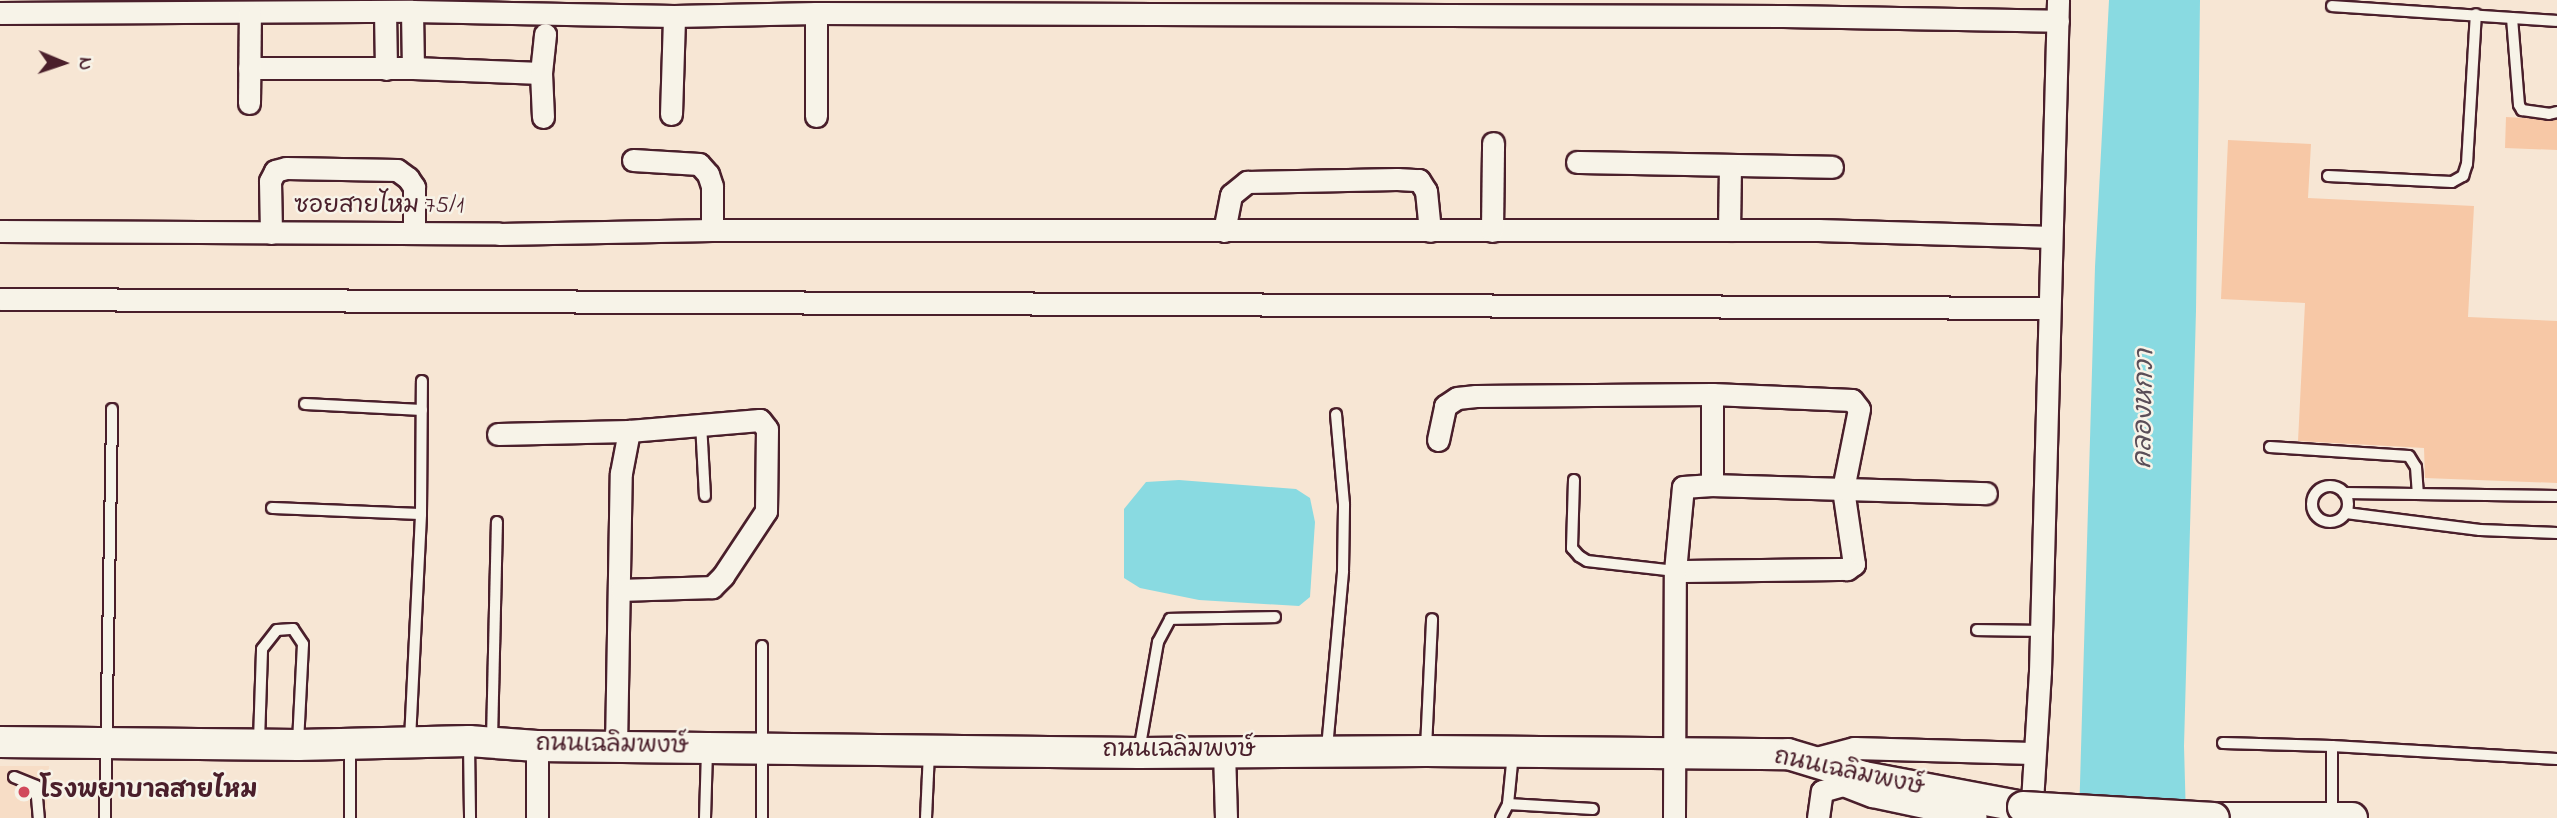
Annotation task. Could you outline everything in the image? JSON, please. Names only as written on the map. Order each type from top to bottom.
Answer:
[{"type":"main road","name":"ถนนเฉลิมพงษ์","points":[[0,742],[298,745],[481,743],[537,746],[1139,753],[1426,751],[1799,757],[1864,777],[2027,812],[2214,818],[2338,818]]},
{"type":"street","points":[[0,13],[412,11],[674,16],[1291,7],[2058,10],[2040,631],[2027,812]]},
{"type":"street","points":[[385,11],[386,69]]},
{"type":"street","points":[[412,11],[413,68]]},
{"type":"street","points":[[249,103],[250,12]]},
{"type":"street","points":[[816,13],[816,116]]},
{"type":"street","points":[[671,114],[674,16]]},
{"type":"street","points":[[542,117],[541,73],[545,34]]},
{"type":"street","points":[[249,68],[413,68],[541,73]]},
{"type":"street","points":[[1492,231],[1493,143]]},
{"type":"street","points":[[633,160],[699,164],[708,174],[712,186],[712,230]]},
{"type":"street","points":[[1577,162],[1832,167]]},
{"type":"street","points":[[1729,230],[1730,167]]},
{"type":"street","points":[[271,233],[270,181],[275,170],[286,168],[397,170],[414,187],[414,233]]},
{"type":"street","points":[[1224,231],[1231,195],[1247,182],[1396,179],[1419,180],[1426,191],[1430,231]]},
{"type":"street","name":"ซอยสายไหม 75/1","points":[[0,231],[414,233],[712,230],[1729,230],[2051,237]]},
{"type":"street","points":[[0,299],[2049,308]]},
{"type":"street","points":[[1438,440],[1446,406],[1457,398],[1712,394],[1852,400],[1859,409],[1843,489],[1855,554],[1854,564],[1847,569],[1675,571]]},
{"type":"street","points":[[1712,394],[1712,485]]},
{"type":"street","points":[[498,434],[629,430],[760,420],[767,429],[766,510],[746,545],[712,587],[621,590]]},
{"type":"street","points":[[615,747],[621,590],[621,473],[629,430]]},
{"type":"street","points":[[1674,818],[1672,753],[1675,571],[1683,487],[1712,485],[1986,493]]},
{"type":"street","points":[[537,746],[537,818]]},
{"type":"street","points":[[1976,818],[1872,796],[1802,772],[1799,757],[1854,748],[2032,753]]},
{"type":"street","points":[[1224,751],[1226,818]]},
{"type":"street","points":[[1818,818],[1822,791],[1843,785]]},
{"type":"lane","points":[[2332,6],[2557,21]]},
{"type":"lane","points":[[2328,176],[2452,182],[2463,176],[2467,164],[2476,14]]},
{"type":"lane","points":[[2512,18],[2519,105],[2522,110],[2549,114],[2557,112]]},
{"type":"lane","points":[[410,743],[421,514],[422,381]]},
{"type":"lane","points":[[305,404],[422,410]]},
{"type":"lane","points":[[105,818],[112,409]]},
{"type":"lane","points":[[1327,751],[1343,571],[1344,504],[1336,414]]},
{"type":"lane","points":[[701,424],[705,496]]},
{"type":"lane","points":[[2270,447],[2410,456],[2416,467],[2418,494]]},
{"type":"lane","points":[[1574,480],[1572,548],[1578,556],[1587,561],[1675,571]]},
{"type":"lane","points":[[2344,493],[2348,506],[2346,513],[2335,522],[2321,520],[2315,515],[2312,502],[2319,489],[2325,486],[2332,486],[2344,493],[2557,496]]},
{"type":"lane","points":[[272,508],[421,514]]},
{"type":"lane","points":[[2346,513],[2480,530],[2557,533]]},
{"type":"lane","points":[[470,818],[481,743],[497,523]]},
{"type":"lane","points":[[1139,753],[1158,642],[1170,619],[1275,617]]},
{"type":"lane","points":[[1426,751],[1432,619]]},
{"type":"lane","points":[[259,744],[262,649],[277,630],[293,628],[303,644],[298,745]]},
{"type":"lane","points":[[1977,630],[2040,631]]},
{"type":"lane","points":[[762,646],[762,818]]},
{"type":"lane","points":[[2223,743],[2332,746],[2557,759]]},
{"type":"lane","points":[[350,744],[350,818]]},
{"type":"lane","points":[[2332,746],[2338,818]]},
{"type":"lane","points":[[705,818],[706,747]]},
{"type":"lane","points":[[926,818],[929,750]]},
{"type":"lane","points":[[1501,818],[1508,804],[1513,753]]},
{"type":"lane","points":[[14,778],[36,786],[39,818]]},
{"type":"lane","points":[[1508,804],[1593,809]]},
{"type":"shaded area","name":"โรงพยาบาลสายไหม","points":[[0,766],[49,766],[46,818],[0,818]]},
{"type":"water","name":"คลองหกวา","points":[[2109,0],[2200,0],[2196,311],[2184,746],[2186,818],[2079,818],[2095,267]]},
{"type":"water","points":[[1179,480],[1296,489],[1310,498],[1315,522],[1310,597],[1299,606],[1199,600],[1140,588],[1124,578],[1124,509],[1146,482]]},
{"type":"building","points":[[2506,117],[2557,120],[2557,150],[2505,148]]},
{"type":"building","points":[[2228,140],[2311,144],[2308,198],[2474,206],[2468,317],[2557,321],[2557,483],[2425,478],[2424,448],[2298,441],[2305,303],[2221,299]]},
{"type":"place","name":"โรงพยาบาลสายไหม","points":[[24,792]]}]
